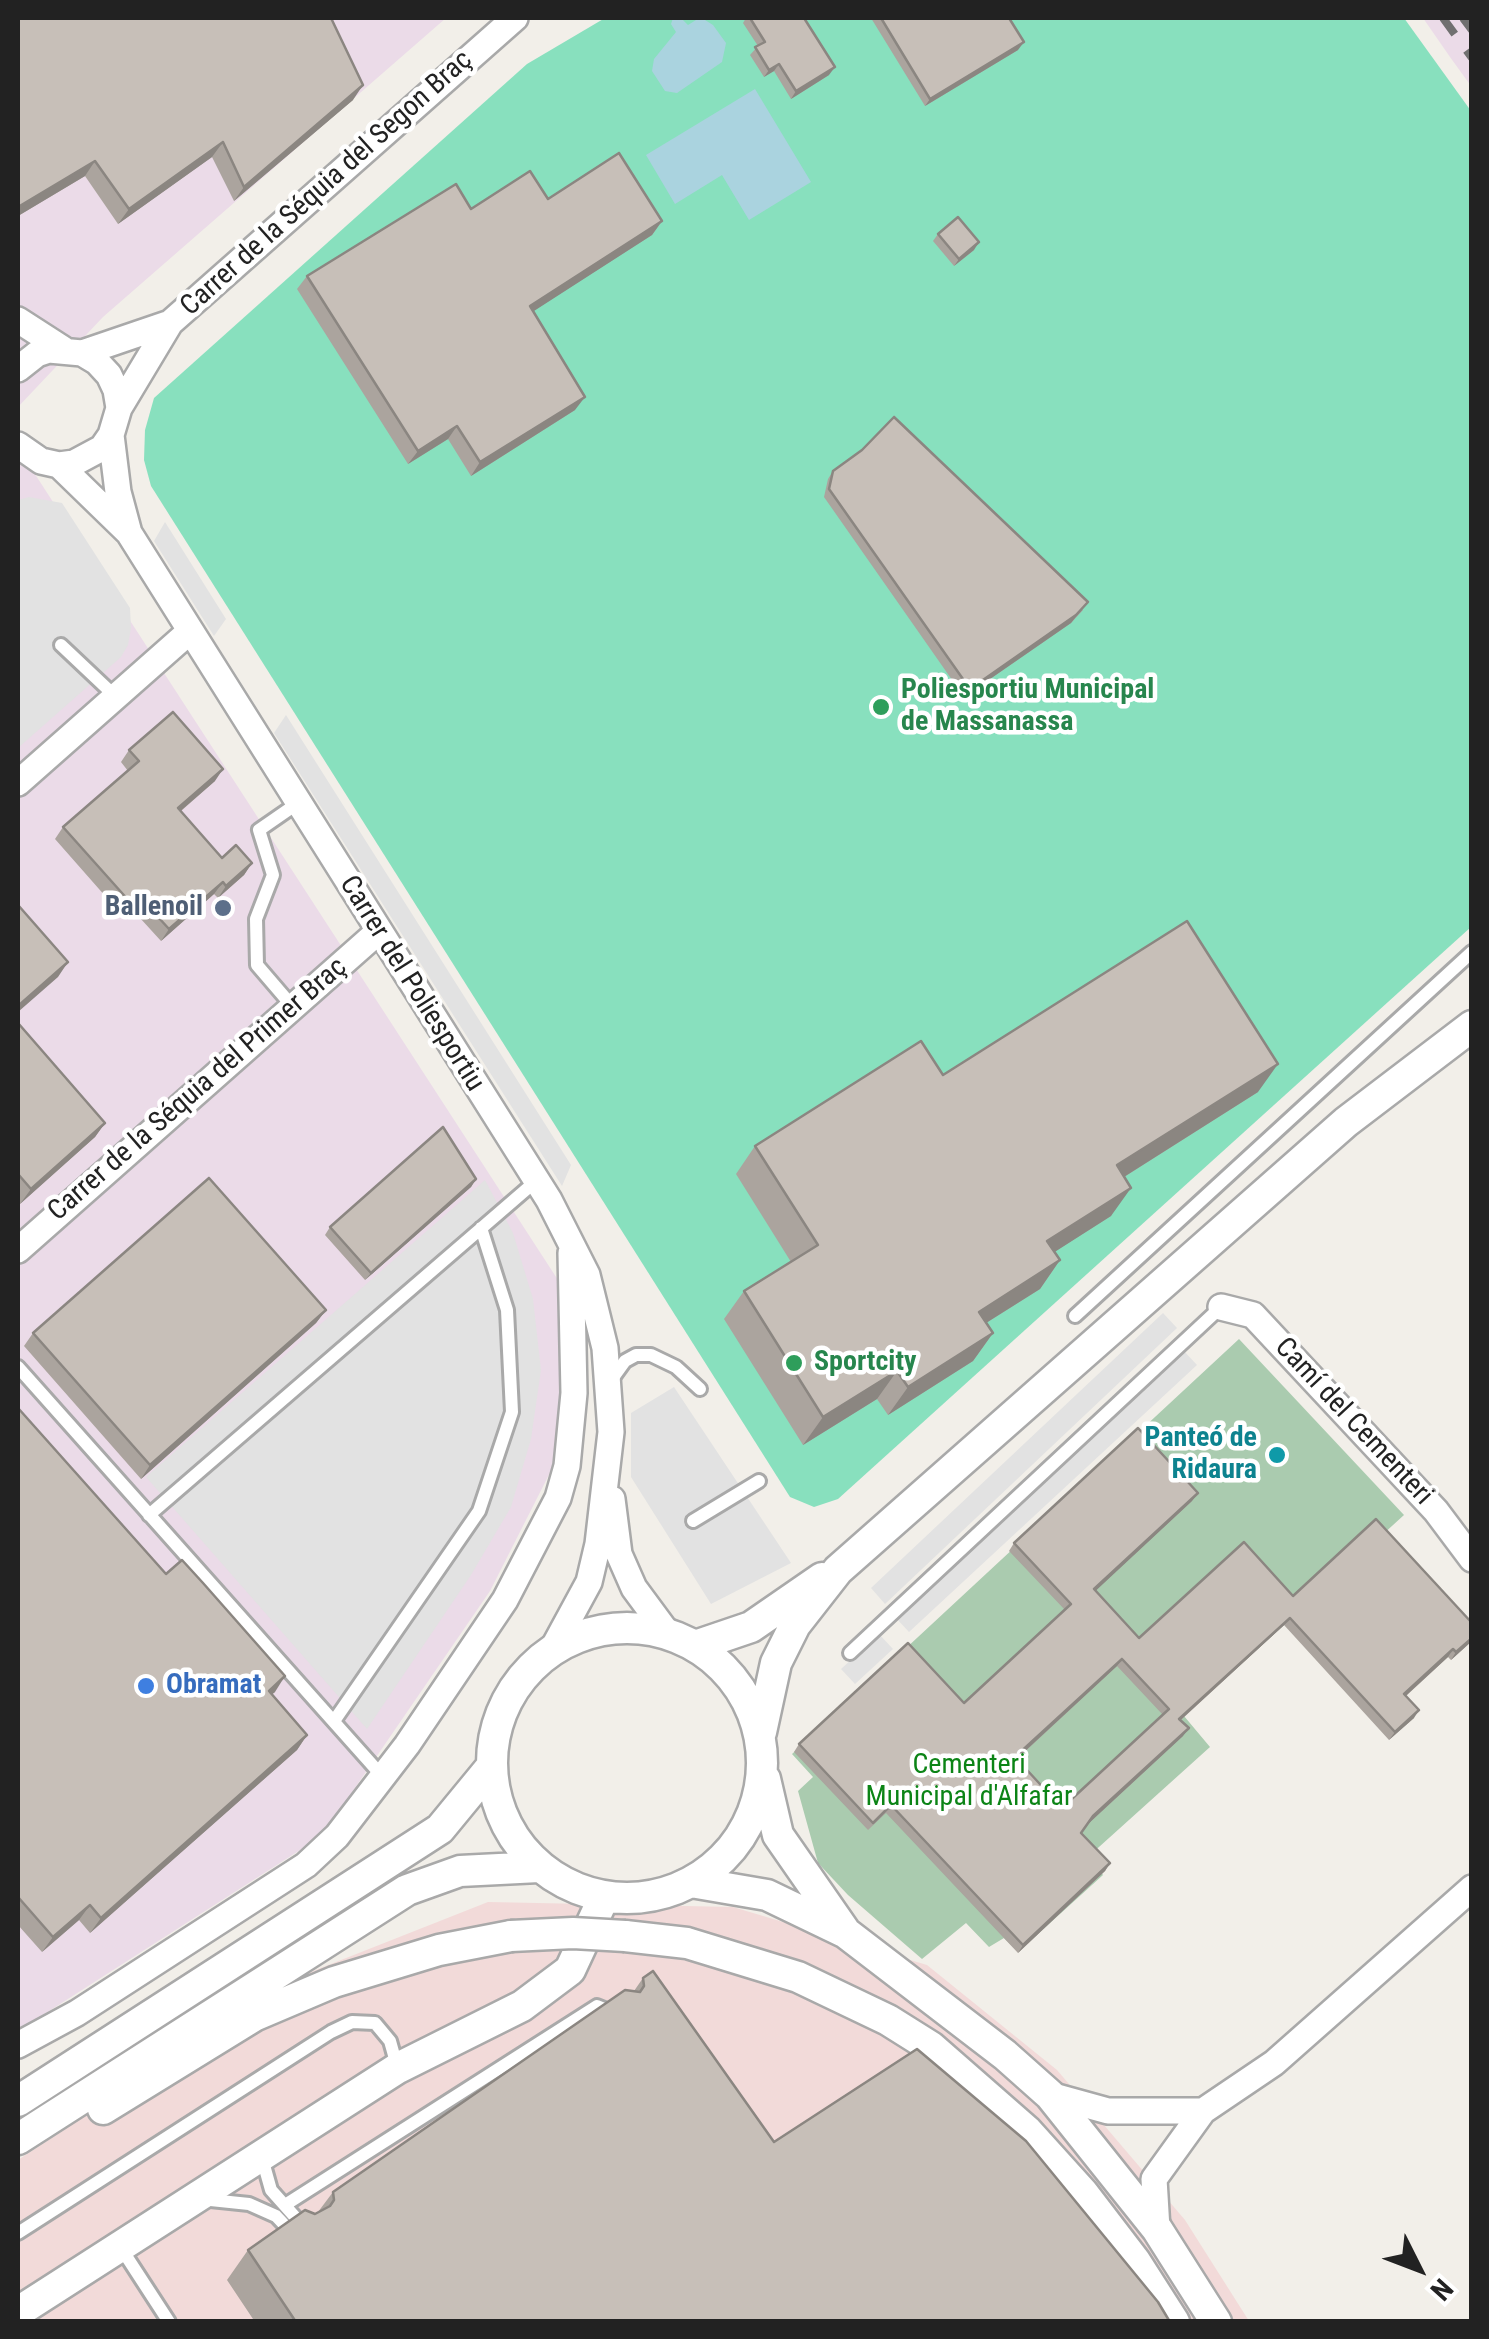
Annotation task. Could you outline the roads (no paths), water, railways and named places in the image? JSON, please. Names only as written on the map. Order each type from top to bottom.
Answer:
[{"type":"street","name":"Carrer de la Séquia del Segon Braç","points":[[484,46],[494,18]]},
{"type":"street","name":"Carrer de la Séquia del Segon Braç","points":[[111,435],[118,408],[170,323],[515,18]]},
{"type":"street","points":[[18,320],[97,362],[116,390],[118,408]]},
{"type":"street","name":"Carrer de la Séquia del Segon Braç","points":[[18,369],[36,354],[72,351],[170,323]]},
{"type":"street","points":[[39,465],[89,458],[111,435]]},
{"type":"street","name":"Carrer del Poliesportiu","points":[[111,435],[118,492],[129,533],[536,1181],[588,1275],[604,1348],[611,1432],[608,1464],[598,1544],[588,1582],[550,1652]]},
{"type":"street","name":"Carrer del Poliesportiu","points":[[18,446],[129,533]]},
{"type":"street","points":[[18,783],[189,632]]},
{"type":"street","name":"Carrer de la Séquia del Primer Braç","points":[[18,1250],[380,931]]},
{"type":"street","points":[[846,1933],[778,1835],[762,1768],[761,1732],[776,1662],[795,1625],[838,1570],[1346,1122],[1472,1026]]},
{"type":"street","points":[[18,2046],[77,2013],[306,1865],[337,1836],[384,1777],[505,1600],[558,1498],[567,1466],[574,1393],[571,1243]]},
{"type":"street","name":"Camí del Cementeri","points":[[1221,1307],[1253,1315],[1436,1511],[1472,1558]]},
{"type":"street","name":"Carrer del Poliesportiu","points":[[608,1464],[620,1554],[634,1588],[681,1640]]},
{"type":"street","points":[[681,1640],[751,1627],[811,1583],[838,1570]]},
{"type":"street","points":[[761,1732],[742,1691],[721,1666],[681,1640],[638,1628],[608,1630],[578,1638],[550,1652],[530,1669],[513,1690],[497,1727],[491,1766],[500,1812],[523,1850],[539,1867],[570,1886],[604,1897],[649,1897],[691,1882],[728,1853],[752,1814],[762,1768]]},
{"type":"street","points":[[18,2101],[440,1829],[491,1766]]},
{"type":"street","points":[[18,2142],[407,1890],[460,1872],[539,1867]]},
{"type":"street","points":[[691,1882],[766,1895],[846,1933],[1005,2055],[1050,2095],[1156,2229],[1216,2322]]},
{"type":"street","points":[[1156,2229],[1154,2179],[1203,2111],[1274,2063],[1472,1888]]},
{"type":"street","points":[[18,2312],[398,2068],[522,2006],[570,1970],[604,1897]]},
{"type":"street","points":[[18,2142],[100,2110],[254,2016],[334,1982],[439,1950],[511,1936],[573,1933],[687,1944],[798,1977],[888,2020],[931,2047],[1027,2131],[1083,2194],[1135,2261],[1174,2322]]},
{"type":"street","points":[[1050,2095],[1108,2112],[1203,2111]]},
{"type":"lane","points":[[61,645],[116,696]]},
{"type":"lane","points":[[293,1007],[257,965],[256,919],[273,875],[259,830],[298,803]]},
{"type":"lane","points":[[1075,1316],[1472,952]]},
{"type":"lane","points":[[149,1514],[536,1181]]},
{"type":"lane","points":[[334,1721],[479,1511],[512,1412],[506,1310],[481,1228]]},
{"type":"lane","points":[[850,1654],[1221,1307]]},
{"type":"lane","points":[[608,1396],[612,1377],[625,1360],[636,1355],[651,1354],[676,1367],[700,1389]]},
{"type":"lane","points":[[18,1367],[384,1777]]},
{"type":"lane","points":[[693,1521],[759,1481]]},
{"type":"lane","points":[[284,2205],[597,2006],[614,2013]]},
{"type":"lane","points":[[18,2233],[352,2022],[375,2023],[390,2041],[398,2068]]},
{"type":"lane","points":[[194,2198],[249,2204],[298,2231],[284,2205],[270,2190],[261,2156]]},
{"type":"lane","points":[[119,2246],[169,2322]]},
{"type":"water","points":[[673,18],[681,18],[688,25],[705,20],[726,43],[722,62],[677,93],[665,91],[652,71],[654,59],[676,32],[671,24]]},
{"type":"water","points":[[755,89],[811,182],[749,220],[722,175],[675,204],[646,155]]},
{"type":"railway","points":[[1443,18],[1472,58]]},
{"type":"railway","points":[[1463,18],[1472,30]]},
{"type":"place","name":"Poliesportiu Municipal de Massanassa","points":[[881,707]]},
{"type":"place","name":"Ballenoil","points":[[223,908]]},
{"type":"place","name":"Sportcity","points":[[794,1363]]},
{"type":"place","name":"Panteó de Ridaura","points":[[1277,1455]]},
{"type":"place","name":"Obramat","points":[[146,1686]]},
{"type":"park label","name":"Cementeri Municipal d'Alfafar","points":[[969,1782]]}]
